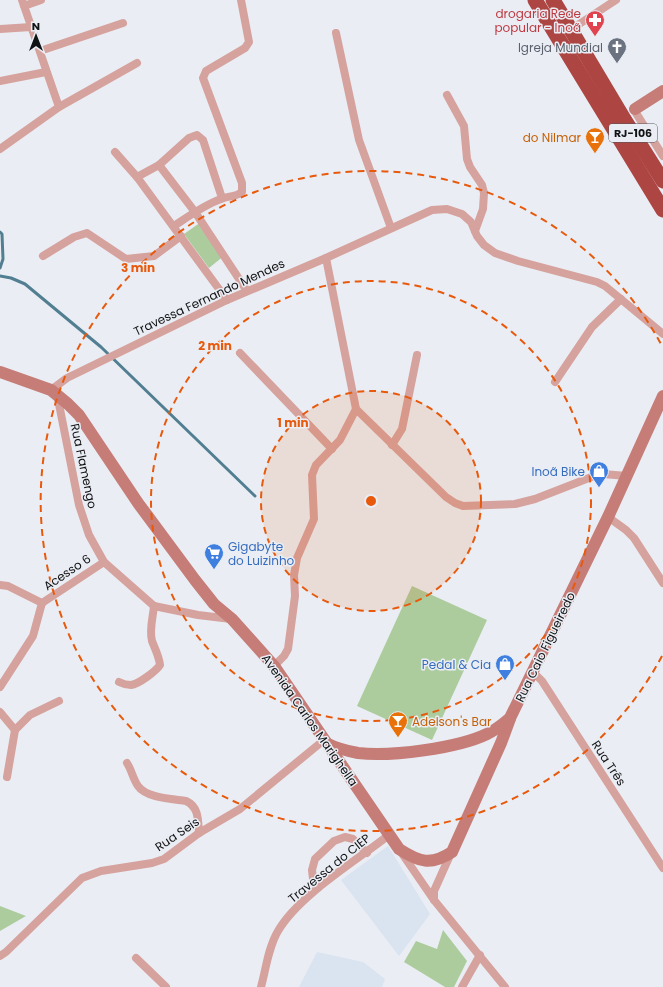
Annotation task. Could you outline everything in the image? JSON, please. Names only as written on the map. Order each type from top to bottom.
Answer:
[{"type":"highway","name":"RJ-106","points":[[535,0],[663,210]]},
{"type":"highway","name":"RJ-106","points":[[553,0],[663,181]]},
{"type":"street","points":[[41,0],[23,3],[59,107]]},
{"type":"street","points":[[174,226],[195,212],[222,198],[242,192],[242,183],[204,78],[206,71],[245,48],[249,42],[241,0]]},
{"type":"street","points":[[570,30],[616,0]]},
{"type":"street","points":[[40,51],[123,23]]},
{"type":"street","points":[[0,29],[31,27]]},
{"type":"street","points":[[336,33],[359,140],[391,228]]},
{"type":"street","points":[[0,149],[59,107],[137,63]]},
{"type":"street","points":[[0,81],[46,72]]},
{"type":"street","points":[[663,91],[635,109],[663,156]]},
{"type":"street","points":[[447,95],[464,126],[467,159],[470,167],[482,185],[484,193],[483,209],[475,231]]},
{"type":"street","points":[[137,177],[159,165],[189,138],[197,135],[203,140],[222,198]]},
{"type":"street","points":[[115,152],[137,177],[227,300]]},
{"type":"street","points":[[159,165],[195,212],[248,291]]},
{"type":"street","name":"Travessa Fernando Mendes","points":[[54,392],[67,378],[227,300],[326,258],[432,210],[447,209],[462,214],[471,222],[484,245],[495,253],[518,261],[597,282],[621,299],[663,334]]},
{"type":"street","points":[[43,256],[74,237],[87,233],[126,259],[154,256],[181,236]]},
{"type":"street","points":[[326,258],[356,409],[446,497],[463,506],[515,504],[535,499],[594,476],[603,474],[626,476]]},
{"type":"street","points":[[555,382],[592,327],[621,299]]},
{"type":"street","points":[[240,353],[332,449]]},
{"type":"street","points":[[392,445],[402,428],[417,354]]},
{"type":"street","name":"Avenida Carlos Marighella","points":[[0,372],[54,392],[79,415],[138,503],[195,580],[214,604],[232,619],[274,666],[434,900],[505,987]]},
{"type":"street","name":"Rua Flamengo","points":[[54,392],[79,505],[90,535],[104,562],[154,606],[198,615],[232,619]]},
{"type":"street","name":"Rua Caio Figueiredo","points":[[434,900],[434,891],[501,743],[511,716],[608,517],[663,396]]},
{"type":"street","points":[[274,666],[284,656],[288,649],[295,596],[294,575],[297,558],[314,519],[312,475],[316,465],[340,440],[356,409]]},
{"type":"street","points":[[608,517],[634,538],[663,583]]},
{"type":"street","name":"Acesso 6","points":[[42,603],[104,562]]},
{"type":"street","points":[[0,585],[8,586],[42,603],[33,636],[0,687]]},
{"type":"street","points":[[119,682],[126,685],[133,685],[156,670],[160,665],[160,659],[152,640],[151,627],[154,606]]},
{"type":"street","name":"Rua Três","points":[[533,672],[542,681],[663,868]]},
{"type":"street","points":[[7,777],[15,730],[30,714],[59,701]]},
{"type":"street","points":[[0,712],[15,730]]},
{"type":"street","points":[[325,741],[339,748],[358,753],[385,753],[434,748],[470,740],[492,732],[511,716]]},
{"type":"street","points":[[492,732],[499,736],[501,743]]},
{"type":"street","name":"Rua Seis","points":[[0,956],[27,932],[82,878],[101,871],[152,863],[164,859],[199,833],[240,809],[325,741]]},
{"type":"street","points":[[344,769],[348,760],[358,753]]},
{"type":"street","points":[[127,763],[138,786],[143,791],[152,795],[190,802],[197,810],[199,833]]},
{"type":"street","name":"Travessa do CIEP","points":[[261,987],[271,945],[288,917],[318,888],[367,853],[389,835]]},
{"type":"street","points":[[318,888],[313,879],[312,870],[315,859],[334,841],[345,837],[353,839],[367,853]]},
{"type":"street","points":[[399,849],[415,858],[427,861],[440,859],[452,852]]},
{"type":"street","points":[[462,987],[480,955]]},
{"type":"street","points":[[136,958],[166,987]]},
{"type":"shaded area","points":[[388,846],[430,914],[399,956],[341,880]]},
{"type":"shaded area","points":[[317,952],[363,962],[385,979],[382,987],[299,987]]},
{"type":"green space","points":[[201,222],[225,255],[209,268],[184,234]]},
{"type":"green space","points":[[412,586],[487,620],[432,740],[357,706]]},
{"type":"green space","points":[[0,906],[26,916],[0,931]]},
{"type":"green space","points":[[443,930],[467,961],[454,987],[445,987],[404,962],[416,941],[437,949]]},
{"type":"waterway","points":[[0,232],[2,234],[3,259],[0,268]]},
{"type":"waterway","points":[[0,276],[11,278],[25,284],[101,347],[255,496]]},
{"type":"place","name":"drogaria Rede popular - Inoã","points":[[595,37]]},
{"type":"place","name":"Igreja Mundial","points":[[617,64]]},
{"type":"place","name":"do Nilmar","points":[[595,154]]},
{"type":"place","name":"Inoã Bike","points":[[599,488]]},
{"type":"place","name":"Gigabyte do Luizinho","points":[[214,570]]},
{"type":"place","name":"Pedal & Cia","points":[[505,681]]},
{"type":"place","name":"Adelson's Bar","points":[[398,738]]}]
